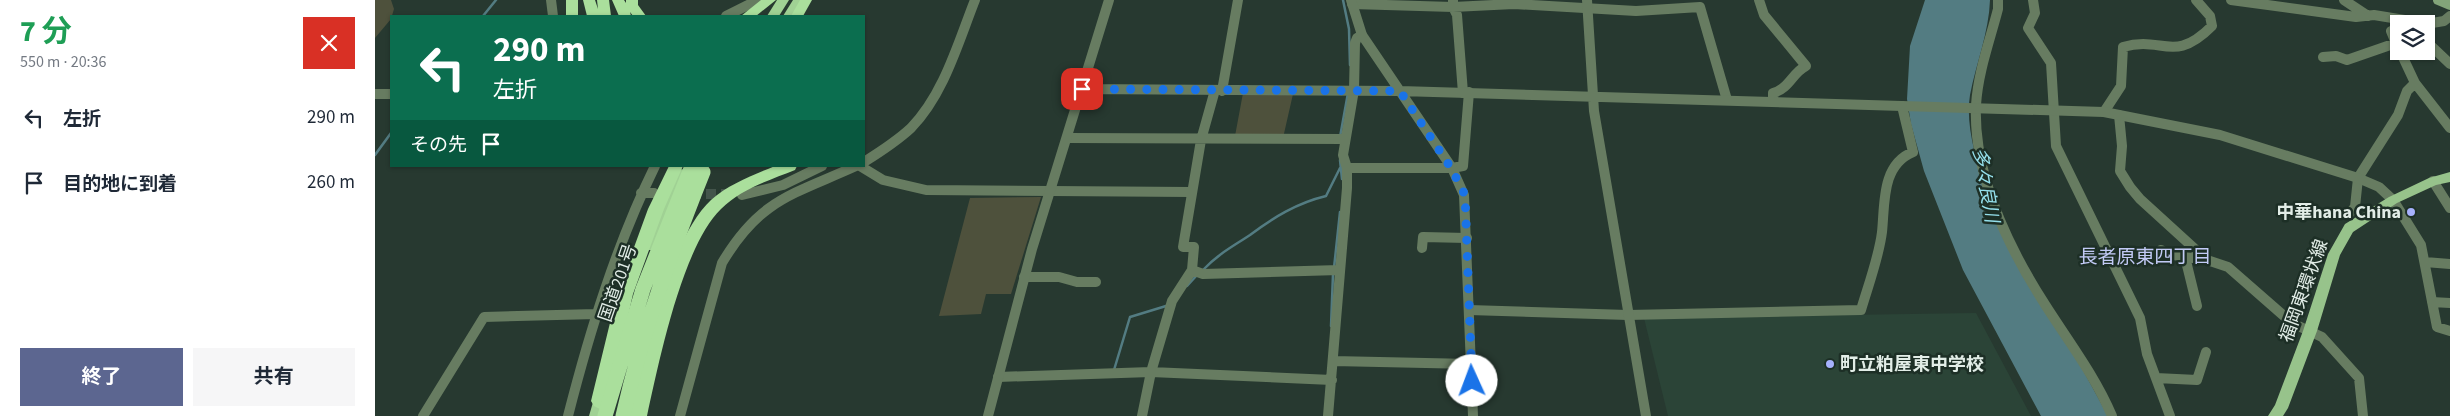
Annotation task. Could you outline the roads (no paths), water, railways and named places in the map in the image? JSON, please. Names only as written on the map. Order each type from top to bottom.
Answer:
[{"type":"highway","points":[[572,0],[572,15]]},
{"type":"highway","points":[[583,0],[584,15]]},
{"type":"highway","points":[[589,0],[593,15]]},
{"type":"highway","points":[[603,0],[605,15]]},
{"type":"highway","points":[[619,0],[625,15]]},
{"type":"highway","points":[[632,0],[632,6],[639,15]]},
{"type":"highway","points":[[748,15],[770,0]]},
{"type":"highway","points":[[774,15],[783,0]]},
{"type":"highway","points":[[790,15],[799,0]]},
{"type":"highway","points":[[798,15],[806,0]]},
{"type":"highway","points":[[601,411],[625,294],[656,209],[676,167]]},
{"type":"highway","name":"国道201号","points":[[601,411],[630,300],[655,232],[685,167]]},
{"type":"highway","points":[[638,416],[668,304],[700,222],[729,194],[787,167]]},
{"type":"highway","points":[[601,411],[637,306],[675,207],[703,168]]},
{"type":"highway","points":[[623,416],[652,304],[668,257],[703,168]]},
{"type":"highway","points":[[627,416],[661,288],[703,168]]},
{"type":"main road","points":[[2438,0],[2450,5]]},
{"type":"main road","name":"福岡東環状線","points":[[2275,416],[2281,408],[2310,331],[2334,254],[2349,228],[2393,200],[2433,181],[2450,178]]},
{"type":"street","points":[[551,0],[553,15]]},
{"type":"street","points":[[728,15],[758,0]]},
{"type":"street","points":[[865,161],[898,139],[916,122],[934,97],[975,0]]},
{"type":"street","points":[[988,416],[1024,277],[1109,0]]},
{"type":"street","points":[[1142,416],[1151,372],[1172,301],[1192,270],[1194,247],[1183,247],[1191,192],[1201,140],[1219,90],[1238,0]]},
{"type":"street","points":[[1759,0],[1764,15],[1806,66],[1796,71],[1794,79],[1783,90],[1773,93],[1773,101]]},
{"type":"street","points":[[1998,0],[1998,9],[1979,80],[1976,132],[1980,156],[2007,236],[2034,287],[2095,379],[2112,416]]},
{"type":"street","points":[[2033,0],[2035,13],[2028,28],[2051,61],[2055,146],[2141,318],[2147,354],[2170,416]]},
{"type":"street","points":[[2104,112],[2121,86],[2123,48],[2130,44],[2177,46],[2190,44],[2212,26],[2210,16],[2196,0]]},
{"type":"street","points":[[2231,0],[2356,17],[2368,16],[2390,19]]},
{"type":"street","points":[[2344,0],[2368,16]]},
{"type":"street","points":[[1473,416],[1465,195],[1451,168],[1362,35],[1352,2],[1587,4],[1636,11],[1700,7],[1727,100]]},
{"type":"street","points":[[1347,168],[1451,168],[1463,166],[1466,93],[1457,15],[1453,4]]},
{"type":"street","points":[[1587,4],[1593,96],[1645,416]]},
{"type":"street","points":[[2435,23],[2448,21]]},
{"type":"street","points":[[1328,416],[1347,168],[1343,155],[1354,90],[1355,43],[1357,38],[1362,35]]},
{"type":"street","points":[[2323,57],[2336,56],[2347,60],[2365,52],[2390,49]]},
{"type":"street","points":[[2435,50],[2450,64]]},
{"type":"street","points":[[2404,60],[2415,83],[2450,128]]},
{"type":"street","points":[[2347,215],[2355,207],[2358,178],[2398,115],[2407,90],[2415,83]]},
{"type":"street","points":[[1082,89],[1400,91],[1902,106],[1976,106],[2104,112],[2220,135],[2358,178],[2379,187],[2393,200],[2421,245],[2437,327],[2450,331]]},
{"type":"street","points":[[375,94],[390,94]]},
{"type":"street","points":[[1469,310],[1628,315],[1861,310],[1882,232],[1881,220],[1884,200],[1893,169],[1899,159],[1913,152],[1902,106]]},
{"type":"street","points":[[2119,115],[2123,146],[2120,171],[2140,199],[2207,260]]},
{"type":"street","points":[[1067,138],[1201,140],[1345,139]]},
{"type":"street","points":[[568,416],[596,314],[617,252],[641,193],[654,167]]},
{"type":"street","points":[[742,194],[761,193],[806,176],[820,167]]},
{"type":"street","points":[[680,416],[722,262],[735,240],[761,213],[773,204],[856,167]]},
{"type":"street","points":[[859,167],[873,177],[894,185],[926,190],[1191,192]]},
{"type":"street","points":[[2433,181],[2450,208]]},
{"type":"street","points":[[641,193],[654,193]]},
{"type":"street","points":[[1423,248],[1423,237],[1467,238]]},
{"type":"street","points":[[2161,250],[2167,254],[2207,260],[2228,267],[2292,323],[2322,337],[2356,373],[2361,386],[2363,416]]},
{"type":"street","points":[[2185,257],[2197,306]]},
{"type":"street","points":[[2425,262],[2450,264]]},
{"type":"street","points":[[1192,270],[1203,274],[1339,270]]},
{"type":"street","points":[[1024,277],[1059,277],[1077,282],[1096,282]]},
{"type":"street","points":[[2432,302],[2450,304]]},
{"type":"street","points":[[423,416],[484,317],[583,316],[596,314]]},
{"type":"street","points":[[2156,378],[2197,380],[2206,352]]},
{"type":"street","points":[[1333,361],[1472,364]]},
{"type":"street","points":[[998,377],[1151,372],[1332,380]]},
{"type":"water","points":[[1925,0],[1990,0],[1987,24],[1969,106],[1972,142],[1983,187],[2108,416],[2041,416],[1963,270],[1924,171],[1911,124],[1907,99],[1910,46]]},
{"type":"waterway","points":[[484,15],[496,0]]},
{"type":"waterway","points":[[1343,0],[1349,29],[1350,65]]},
{"type":"waterway","points":[[1340,137],[1348,93]]},
{"type":"waterway","points":[[375,155],[390,134]]},
{"type":"waterway","points":[[1340,160],[1342,179]]},
{"type":"waterway","points":[[1203,270],[1220,255],[1277,217],[1305,203],[1326,196],[1340,168]]},
{"type":"waterway","points":[[1334,268],[1340,212]]},
{"type":"waterway","points":[[1331,326],[1333,274]]},
{"type":"waterway","points":[[1187,286],[1197,275]]},
{"type":"waterway","points":[[1114,370],[1130,317],[1166,306]]},
{"type":"tunnel","points":[[691,194],[731,194]]},
{"type":"place","name":"中華hana China","points":[[2411,212]]},
{"type":"place","name":"町立粕屋東中学校","points":[[1830,364]]},
{"type":"district","name":"長者原東四丁目","points":[[2145,257]]},
{"type":"water label","name":"多々良川","points":[[1985,185]]}]
